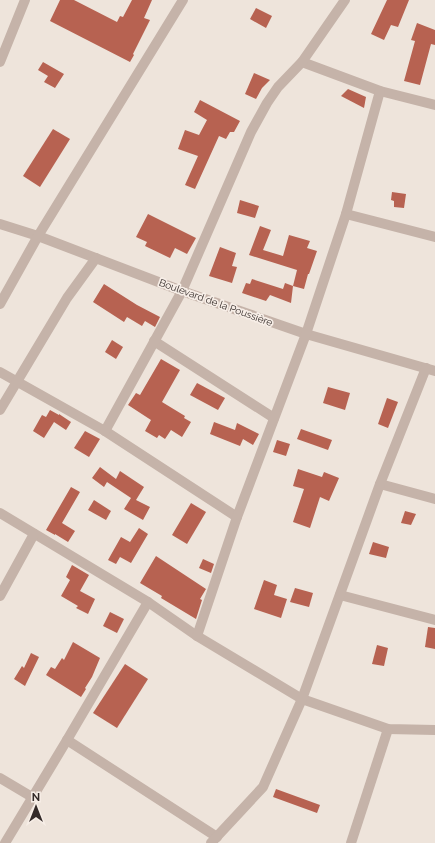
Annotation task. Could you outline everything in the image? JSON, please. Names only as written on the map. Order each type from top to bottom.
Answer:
[{"type":"street","points":[[0,62],[25,0]]},
{"type":"street","points":[[0,304],[38,236],[183,0]]},
{"type":"street","points":[[105,431],[182,291],[251,132],[267,103],[278,87],[302,62],[345,0]]},
{"type":"street","points":[[302,62],[380,91],[435,105]]},
{"type":"street","points":[[197,636],[237,516],[306,334],[346,214],[380,91]]},
{"type":"street","points":[[346,214],[435,237]]},
{"type":"street","name":"Boulevard de la Poussière","points":[[0,224],[38,236],[182,291],[306,334],[430,370]]},
{"type":"street","points":[[0,410],[67,298],[96,258]]},
{"type":"street","points":[[154,341],[274,418]]},
{"type":"street","points":[[67,740],[214,840],[263,788],[302,699],[380,484],[430,370]]},
{"type":"street","points":[[0,372],[105,431],[237,516]]},
{"type":"street","points":[[380,484],[435,499]]},
{"type":"street","points":[[0,513],[148,602],[197,636],[302,699],[388,729],[435,730]]},
{"type":"street","points":[[0,596],[34,534]]},
{"type":"street","points":[[340,596],[435,620]]},
{"type":"street","points":[[5,843],[148,602]]},
{"type":"street","points":[[351,843],[388,729]]},
{"type":"street","points":[[0,778],[32,797]]},
{"type":"building","points":[[60,0],[74,0],[117,22],[120,16],[123,17],[132,0],[152,0],[144,18],[150,20],[130,62],[50,21]]},
{"type":"building","points":[[387,0],[409,0],[398,27],[391,25],[384,40],[371,34]]},
{"type":"building","points":[[256,8],[272,16],[266,28],[250,19]]},
{"type":"building","points":[[417,23],[435,30],[435,45],[431,44],[420,85],[404,81],[415,41],[411,40]]},
{"type":"building","points":[[43,62],[64,74],[55,88],[44,82],[48,76],[38,70]]},
{"type":"building","points":[[254,73],[270,80],[262,88],[256,99],[245,94]]},
{"type":"building","points":[[348,89],[366,97],[364,108],[341,96]]},
{"type":"building","points":[[200,100],[240,121],[234,132],[230,132],[226,139],[219,136],[195,189],[185,185],[198,156],[178,149],[185,130],[199,135],[207,120],[194,112]]},
{"type":"building","points":[[53,129],[70,139],[40,187],[23,176]]},
{"type":"building","points":[[392,192],[406,194],[404,208],[394,207],[394,201],[391,200]]},
{"type":"building","points":[[240,200],[259,206],[255,218],[237,213]]},
{"type":"building","points":[[148,214],[196,238],[187,254],[175,248],[170,258],[145,246],[147,242],[136,237]]},
{"type":"building","points":[[260,226],[271,230],[263,250],[283,256],[289,235],[310,241],[307,248],[317,251],[304,289],[293,286],[297,270],[249,255]]},
{"type":"building","points":[[220,247],[236,253],[232,266],[237,267],[232,283],[209,276]]},
{"type":"building","points":[[252,279],[283,289],[285,283],[293,286],[291,303],[270,295],[266,301],[242,293],[246,283],[250,284]]},
{"type":"building","points":[[104,284],[137,305],[160,317],[155,327],[145,321],[142,326],[127,317],[124,322],[93,302]]},
{"type":"building","points":[[112,340],[123,347],[116,359],[105,352]]},
{"type":"building","points":[[161,359],[180,370],[162,402],[185,416],[184,418],[191,422],[182,437],[171,430],[165,439],[159,435],[157,438],[145,431],[151,420],[128,405],[136,393],[140,395]]},
{"type":"building","points":[[197,383],[225,398],[218,410],[190,395]]},
{"type":"building","points":[[328,387],[350,393],[345,410],[323,403]]},
{"type":"building","points":[[387,398],[398,402],[388,428],[378,424]]},
{"type":"building","points":[[50,410],[71,422],[66,430],[54,422],[44,438],[33,431],[42,415],[46,417]]},
{"type":"building","points":[[214,422],[235,430],[237,423],[259,434],[253,445],[243,439],[240,446],[210,434]]},
{"type":"building","points":[[301,429],[332,440],[328,450],[297,439]]},
{"type":"building","points":[[85,431],[100,439],[89,457],[74,448]]},
{"type":"building","points":[[277,440],[290,444],[286,456],[273,452]]},
{"type":"building","points":[[100,467],[116,479],[120,471],[144,487],[136,500],[150,507],[143,520],[124,509],[131,498],[107,482],[104,487],[92,478]]},
{"type":"building","points":[[298,469],[322,477],[324,472],[339,478],[329,501],[320,497],[310,528],[293,522],[304,489],[293,486]]},
{"type":"building","points":[[71,487],[80,492],[62,523],[75,531],[68,542],[46,530]]},
{"type":"building","points":[[94,500],[111,511],[106,520],[88,510]]},
{"type":"building","points":[[191,503],[206,512],[187,544],[172,535]]},
{"type":"building","points":[[405,511],[416,514],[411,525],[401,523]]},
{"type":"building","points":[[139,528],[148,534],[131,563],[120,557],[116,564],[108,560],[121,537],[130,542]]},
{"type":"building","points":[[373,542],[389,547],[386,558],[369,554]]},
{"type":"building","points":[[156,556],[206,589],[200,599],[202,600],[196,619],[161,598],[162,596],[140,583]]},
{"type":"building","points":[[203,559],[214,564],[211,573],[199,568]]},
{"type":"building","points":[[72,565],[89,575],[80,591],[95,599],[88,614],[76,608],[78,606],[61,596],[70,580],[66,577]]},
{"type":"building","points":[[264,580],[277,585],[274,595],[287,599],[281,618],[254,609]]},
{"type":"building","points":[[295,588],[313,593],[309,607],[290,602]]},
{"type":"building","points":[[110,612],[124,619],[117,633],[103,626]]},
{"type":"building","points":[[428,627],[435,628],[435,649],[425,647]]},
{"type":"building","points":[[73,642],[100,658],[81,697],[46,675],[51,667],[55,669],[62,658],[64,660]]},
{"type":"building","points":[[377,645],[388,648],[384,666],[372,664]]},
{"type":"building","points":[[31,653],[39,657],[25,686],[14,679],[22,666],[24,668]]},
{"type":"building","points":[[125,664],[148,679],[117,728],[93,713]]},
{"type":"building","points":[[276,789],[320,805],[317,813],[273,797]]}]
